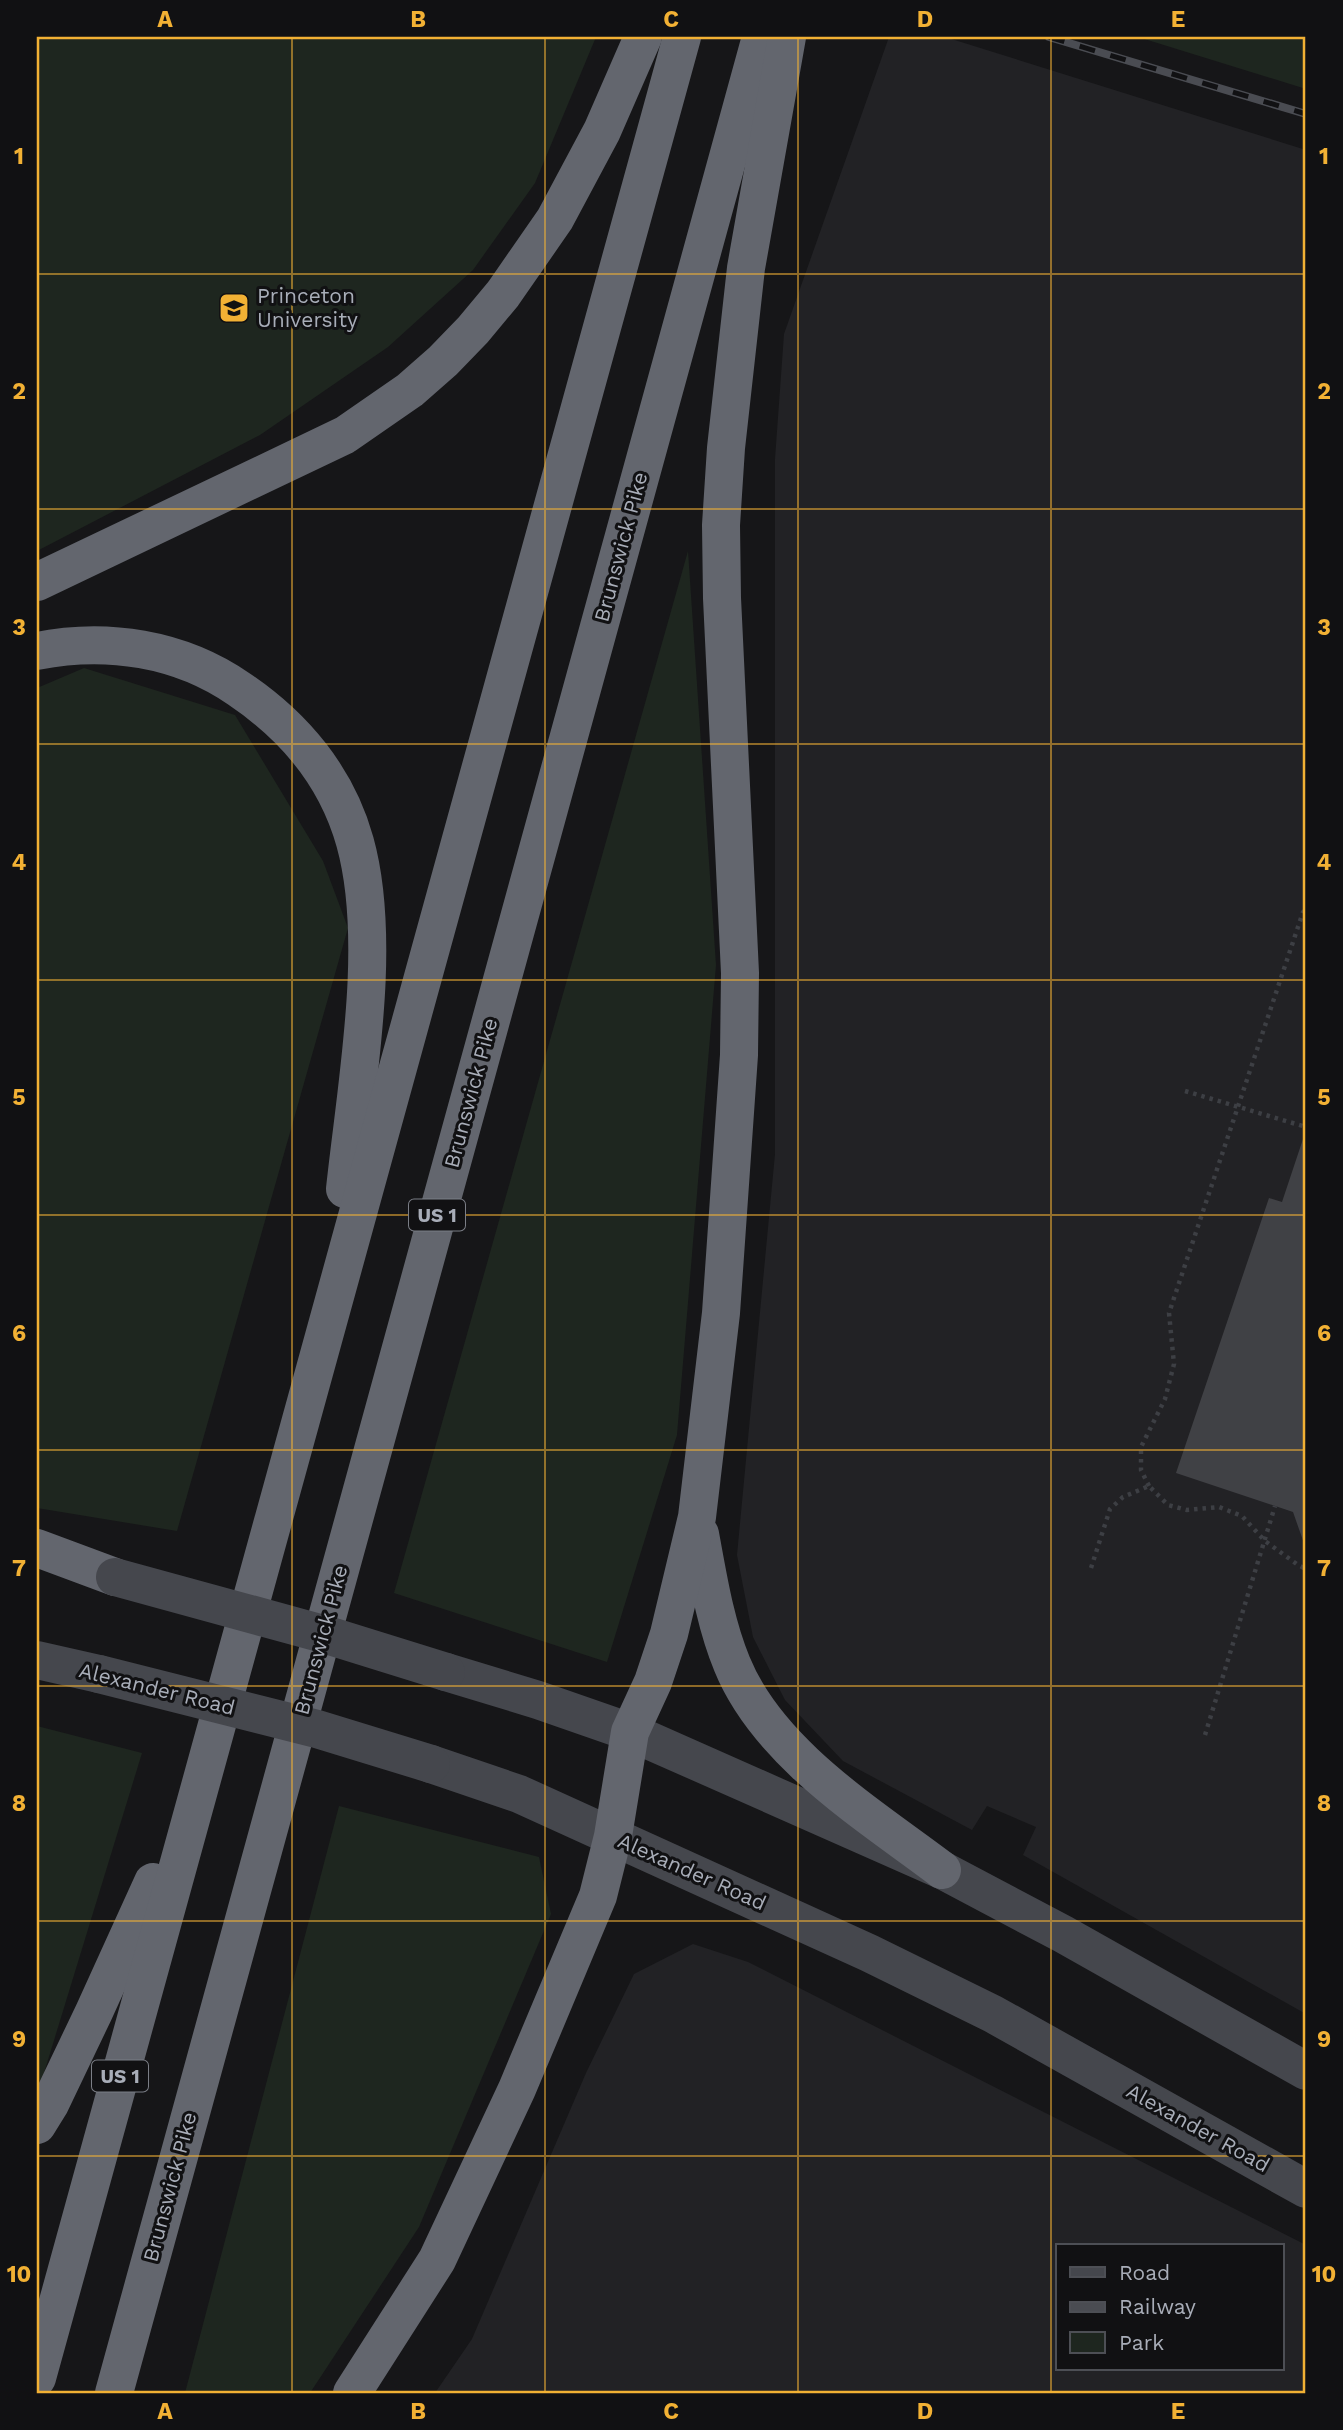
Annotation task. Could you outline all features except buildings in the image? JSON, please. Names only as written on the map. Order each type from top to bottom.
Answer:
[{"type":"highway","points":[[37,582],[345,435],[410,390],[443,361],[502,294],[555,219],[602,131],[643,37]]},
{"type":"highway","name":"US 1","points":[[37,2378],[682,37]]},
{"type":"highway","name":"Brunswick Pike","points":[[114,2393],[761,37]]},
{"type":"highway","points":[[352,2393],[437,2260],[495,2139],[598,1896],[613,1836],[630,1732],[653,1682],[670,1634],[697,1517],[721,1313],[739,1055],[740,973],[722,598],[722,512],[726,448],[746,268],[787,37]]},
{"type":"highway","points":[[37,651],[106,645],[155,651],[195,664],[226,680],[283,723],[308,750],[330,783],[344,812],[355,842],[362,879],[367,957],[361,1047],[331,1307]]},
{"type":"highway","points":[[697,1517],[711,1592],[732,1664],[763,1717],[818,1775],[942,1870]]},
{"type":"highway","points":[[37,1548],[115,1577]]},
{"type":"highway","points":[[37,2125],[50,2104],[94,2012],[202,1775]]},
{"type":"street","points":[[37,1563],[115,1577],[327,1635],[538,1700],[630,1732],[942,1870],[1075,1941],[1306,2071]]},
{"type":"street","name":"Alexander Road","points":[[37,1660],[317,1729],[519,1794],[869,1953],[993,2014],[1306,2189]]},
{"type":"path","points":[[1306,910],[1303,912],[1169,1313],[1174,1364],[1165,1399],[1141,1447],[1141,1470],[1149,1486],[1168,1505],[1187,1510],[1219,1507],[1242,1516],[1265,1541],[1306,1569]]},
{"type":"path","points":[[1185,1091],[1306,1127]]},
{"type":"path","points":[[1091,1568],[1110,1509],[1123,1497],[1149,1486]]},
{"type":"path","points":[[1205,1735],[1275,1506]]},
{"type":"shaded area","points":[[889,37],[945,37],[1306,150],[1306,2014],[1023,1855],[1036,1827],[987,1806],[972,1830],[843,1761],[785,1700],[753,1637],[737,1555],[775,1154],[775,459],[784,334]]},
{"type":"shaded area","points":[[693,1944],[748,1962],[1306,2245],[1306,2393],[435,2393],[472,2339],[586,2073],[634,1974]]},
{"type":"green space","name":"Princeton University","points":[[37,37],[596,37],[535,183],[473,270],[388,347],[260,435],[37,551]]},
{"type":"green space","points":[[1138,37],[1306,37],[1306,89]]},
{"type":"green space","points":[[688,551],[716,965],[677,1435],[607,1662],[394,1593]]},
{"type":"green space","points":[[84,668],[235,715],[323,861],[348,928],[177,1531],[37,1508],[37,688]]},
{"type":"green space","points":[[37,1726],[142,1753],[37,2089]]},
{"type":"green space","points":[[339,1806],[539,1857],[551,1914],[419,2227],[310,2393],[185,2393]]},
{"type":"railway","points":[[1049,37],[1306,114]]},
{"type":"place","name":"Princeton University","points":[[234,308]]}]
